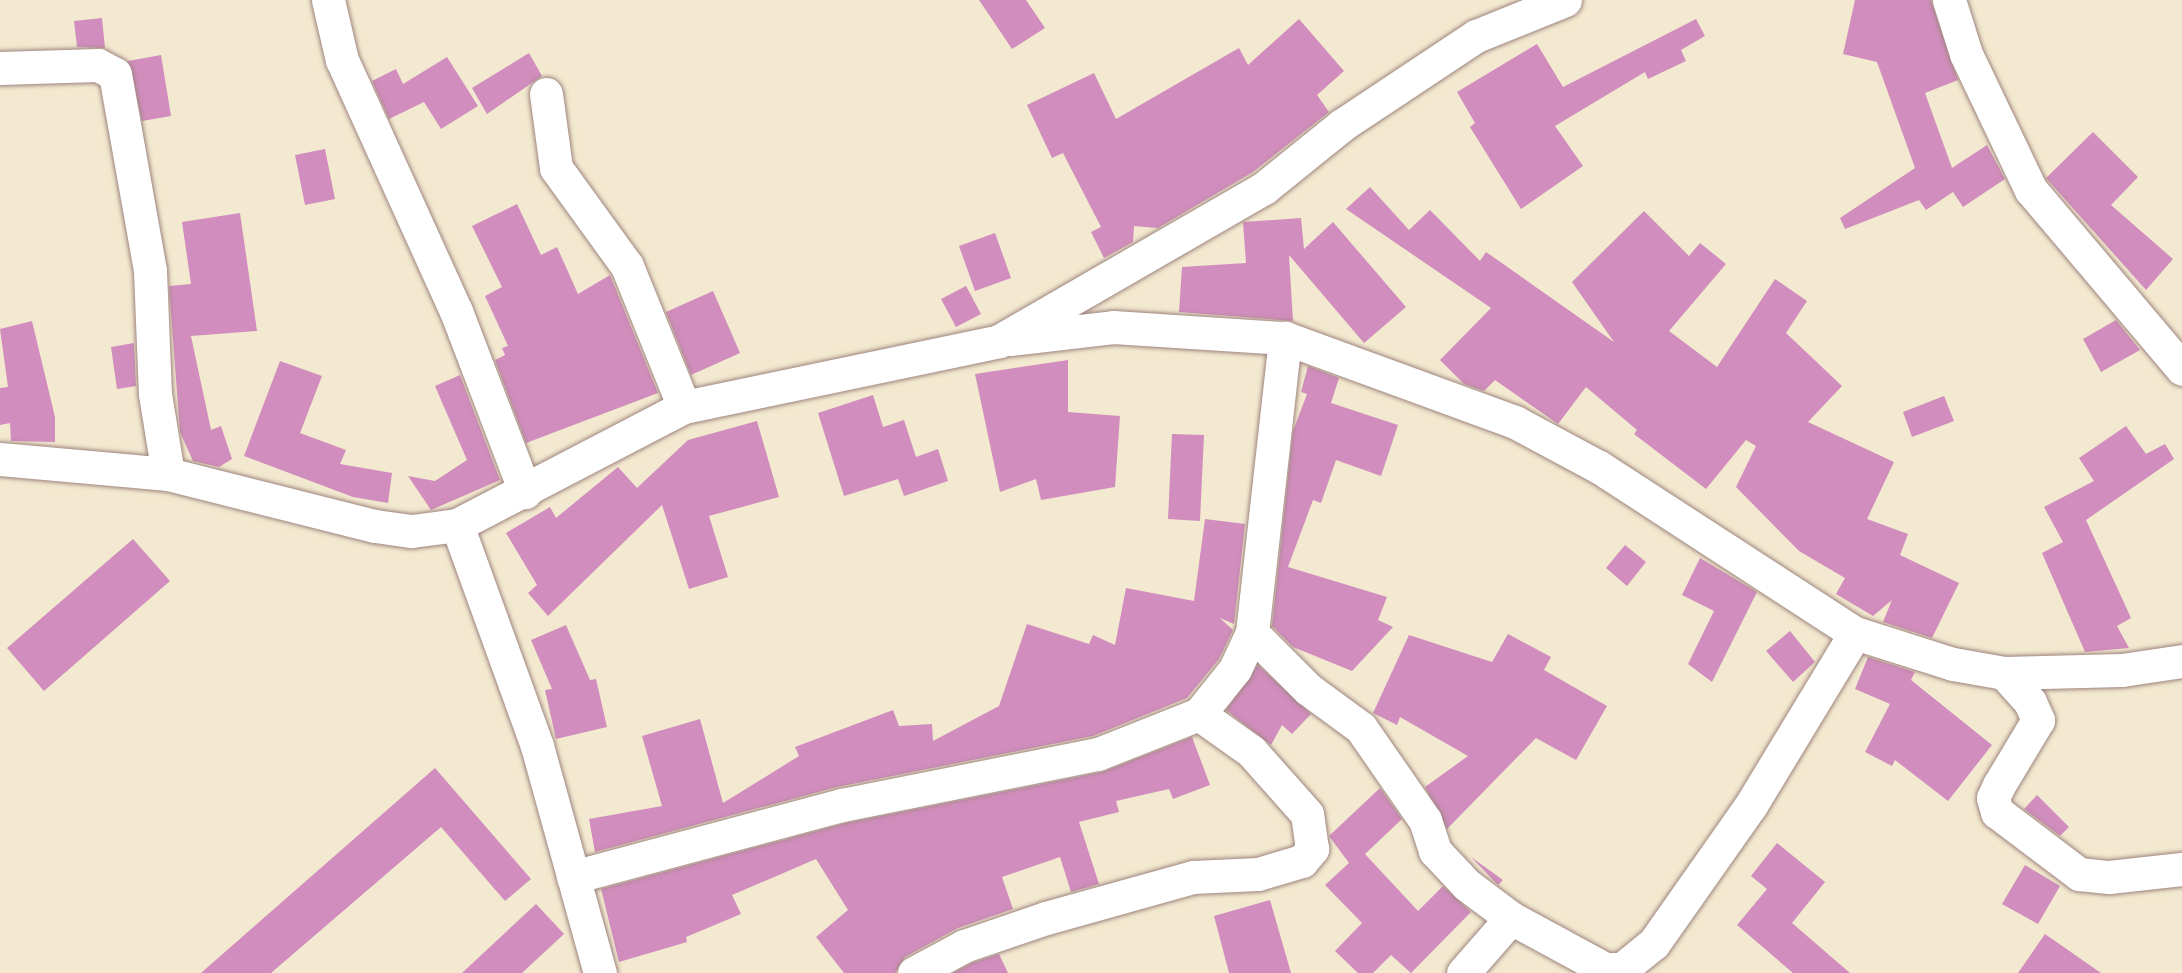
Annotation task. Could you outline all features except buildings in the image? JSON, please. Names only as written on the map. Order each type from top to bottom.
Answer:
[{"type":"street","points":[[328,0],[342,60],[456,311],[525,492]]},
{"type":"street","points":[[1949,0],[1966,54],[2031,190],[2182,369]]},
{"type":"street","points":[[999,341],[1264,188],[1342,125],[1476,36],[1559,1]]},
{"type":"street","points":[[0,68],[98,65],[115,74],[150,271],[155,394],[168,474]]},
{"type":"street","points":[[546,94],[556,168],[627,266],[684,407]]},
{"type":"street","points":[[0,459],[168,474],[375,526],[412,531],[457,525],[525,492],[684,407],[999,341],[1113,327],[1285,338],[1515,422],[1599,467],[1855,633],[1953,664],[2004,673],[2122,670],[2182,661]]},
{"type":"street","points":[[573,877],[842,805],[1098,754],[1199,714],[1235,669],[1252,633],[1285,338]]},
{"type":"street","points":[[457,525],[537,746],[600,973]]},
{"type":"street","points":[[1252,633],[1308,689],[1361,728],[1425,820],[1435,851],[1511,918],[1612,971],[1635,963],[1654,943],[1751,805],[1855,633]]},
{"type":"street","points":[[2004,673],[2030,702],[2038,720],[1993,798],[1997,812],[2079,874],[2109,877],[2182,869]]},
{"type":"street","points":[[914,973],[964,946],[1046,918],[1193,877],[1258,874],[1302,861],[1312,849],[1307,814],[1251,751],[1199,714]]},
{"type":"street","points":[[1463,973],[1511,918]]}]
